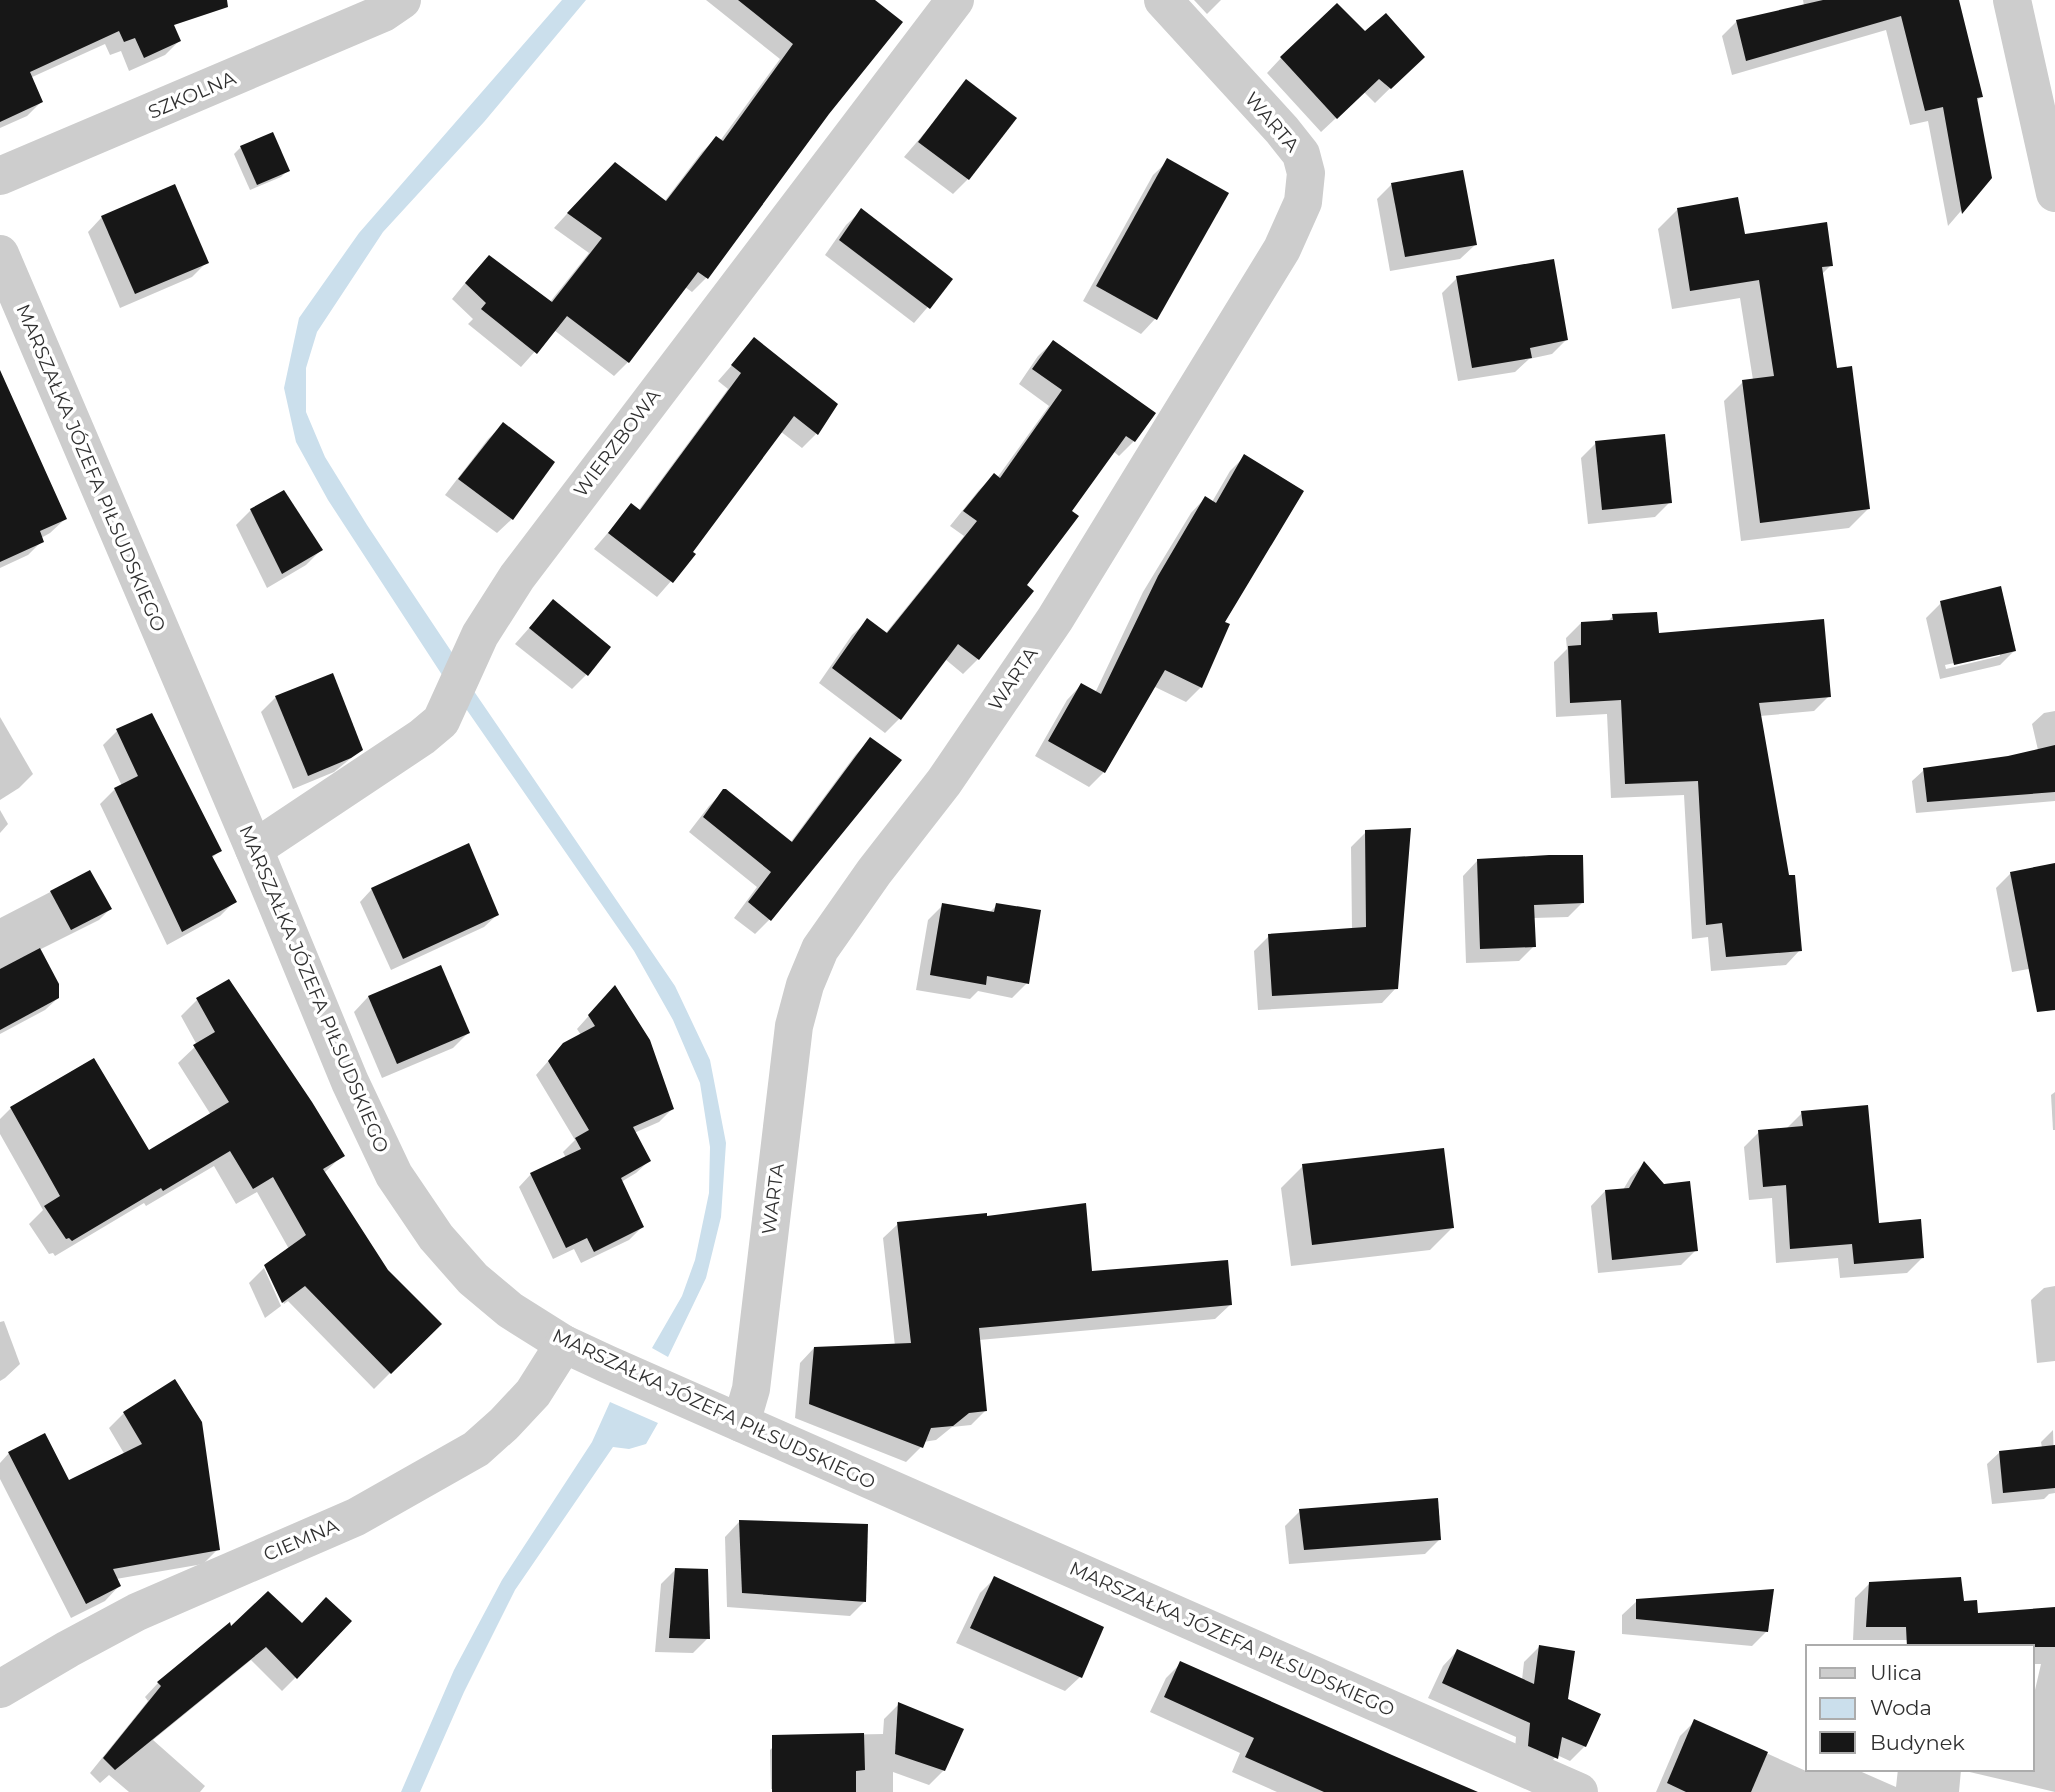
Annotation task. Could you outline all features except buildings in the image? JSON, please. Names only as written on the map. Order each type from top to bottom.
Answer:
[{"type":"street","name":"WIERZBOWA","points":[[254,849],[422,737],[441,720],[480,635],[517,577],[639,413],[956,0]]},
{"type":"street","name":"WARTA","points":[[741,1423],[751,1389],[794,1026],[805,985],[820,950],[874,872],[944,782],[1055,619],[1282,249],[1303,202],[1306,173],[1301,154],[1163,0]]},
{"type":"street","points":[[2012,0],[2055,192]]},
{"type":"street","name":"SZKOLNA","points":[[0,176],[393,6]]},
{"type":"street","name":"MARSZAŁKA JÓZEFA PIŁSUDSKIEGO","points":[[0,254],[254,849],[350,1082],[400,1185],[436,1237],[473,1279],[510,1310],[564,1344],[607,1364],[1579,1792]]},
{"type":"street","name":"CIEMNA","points":[[0,1689],[137,1612],[356,1517],[476,1449],[533,1393],[564,1344]]},
{"type":"water","points":[[562,0],[586,0],[484,122],[383,232],[317,332],[306,368],[306,412],[325,457],[457,660],[446,681],[328,500],[296,442],[284,388],[299,318],[359,233]]},
{"type":"water","points":[[469,684],[675,986],[710,1060],[726,1143],[721,1217],[706,1278],[668,1357],[652,1348],[682,1296],[695,1260],[709,1193],[710,1147],[700,1083],[673,1020],[634,951],[462,703]]},
{"type":"water","points":[[610,1402],[658,1423],[646,1444],[629,1449],[613,1447],[515,1590],[464,1692],[420,1792],[401,1792],[454,1670],[502,1580],[592,1442]]}]
